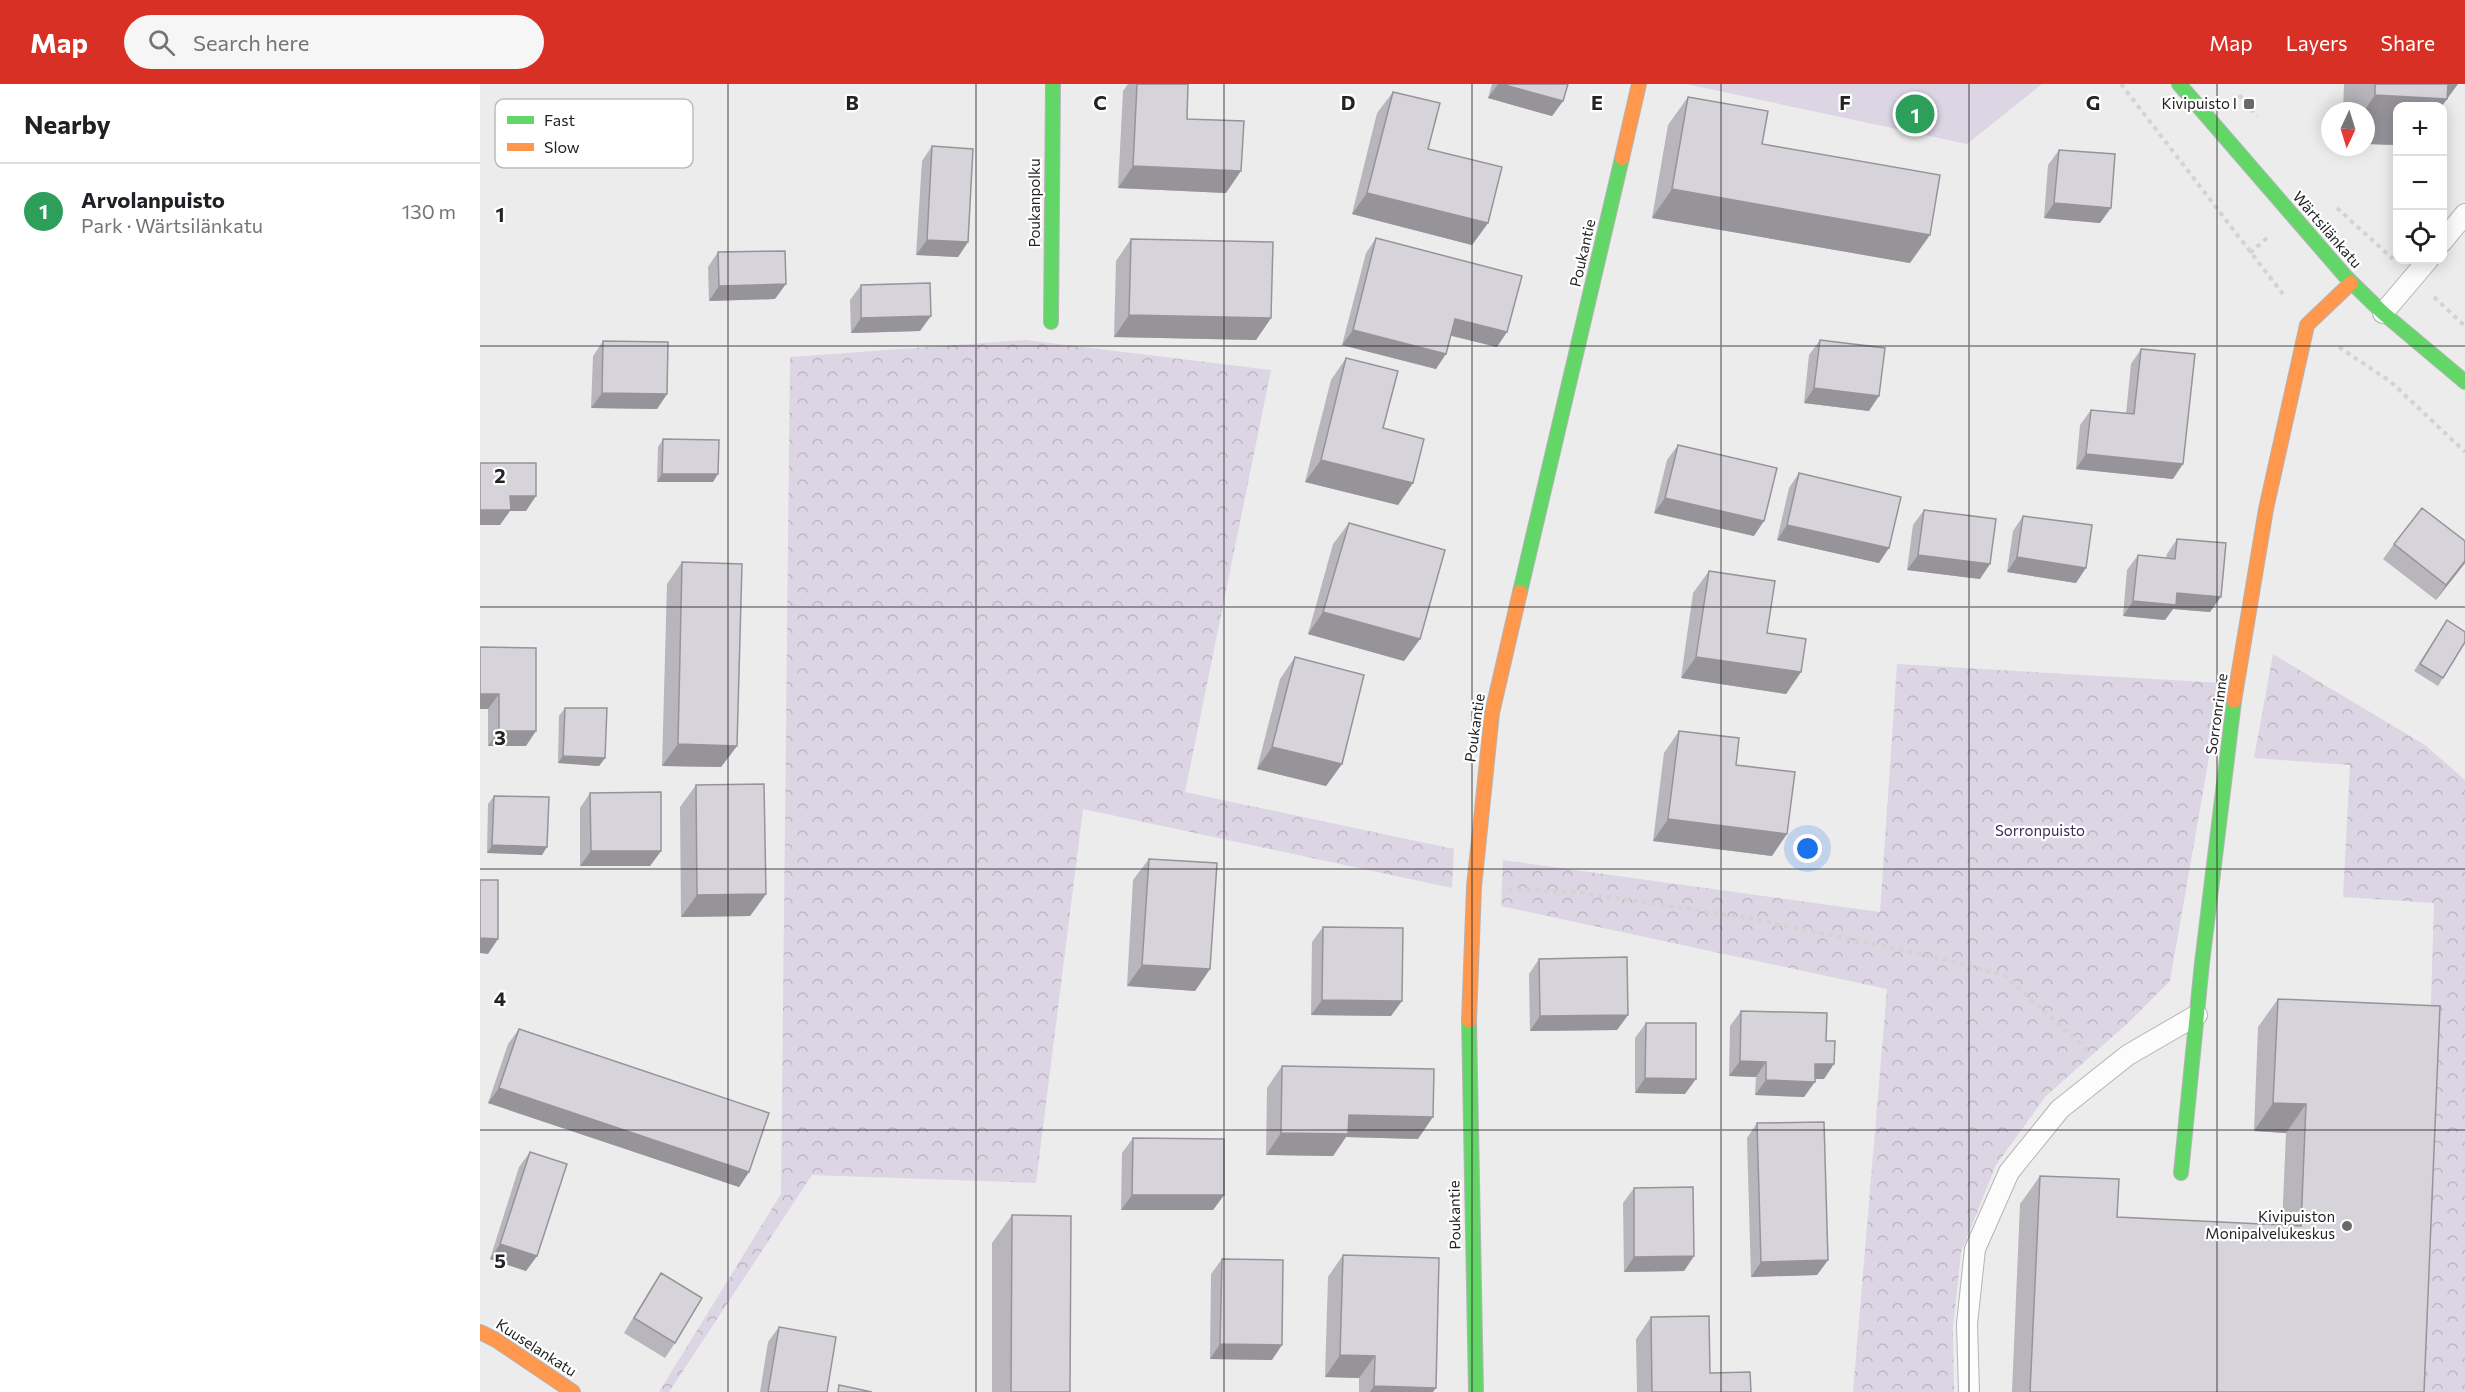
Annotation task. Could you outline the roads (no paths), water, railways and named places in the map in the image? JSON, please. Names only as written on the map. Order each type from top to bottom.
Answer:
[{"type":"street","name":"Poukanpolku","points":[[1051,322],[1053,84]]},
{"type":"street","name":"Poukantie","points":[[1476,1392],[1468,1043],[1474,887],[1492,714],[1639,84]]},
{"type":"street","name":"Wärtsilänkatu","points":[[2179,84],[2351,283],[2382,313],[2465,382]]},
{"type":"street","name":"Sorronrinne","points":[[2181,1173],[2234,702],[2266,509],[2307,325],[2351,283]]},
{"type":"street","name":"Kuuselankatu","points":[[480,1332],[496,1340],[573,1392]]},
{"type":"lane","points":[[2447,236],[2465,214]]},
{"type":"lane","points":[[2382,313],[2425,264]]},
{"type":"lane","points":[[1969,1392],[1967,1324],[1975,1250],[2009,1172],[2060,1109],[2128,1055],[2197,1015]]},
{"type":"place","name":"Kivipuisto I","points":[[2249,104]]},
{"type":"place","name":"Arvolanpuisto","points":[[1915,114]]},
{"type":"place","name":"Kivipuiston Monipalvelukeskus","points":[[2347,1226]]},
{"type":"park label","name":"Sorronpuisto","points":[[2040,831]]}]
